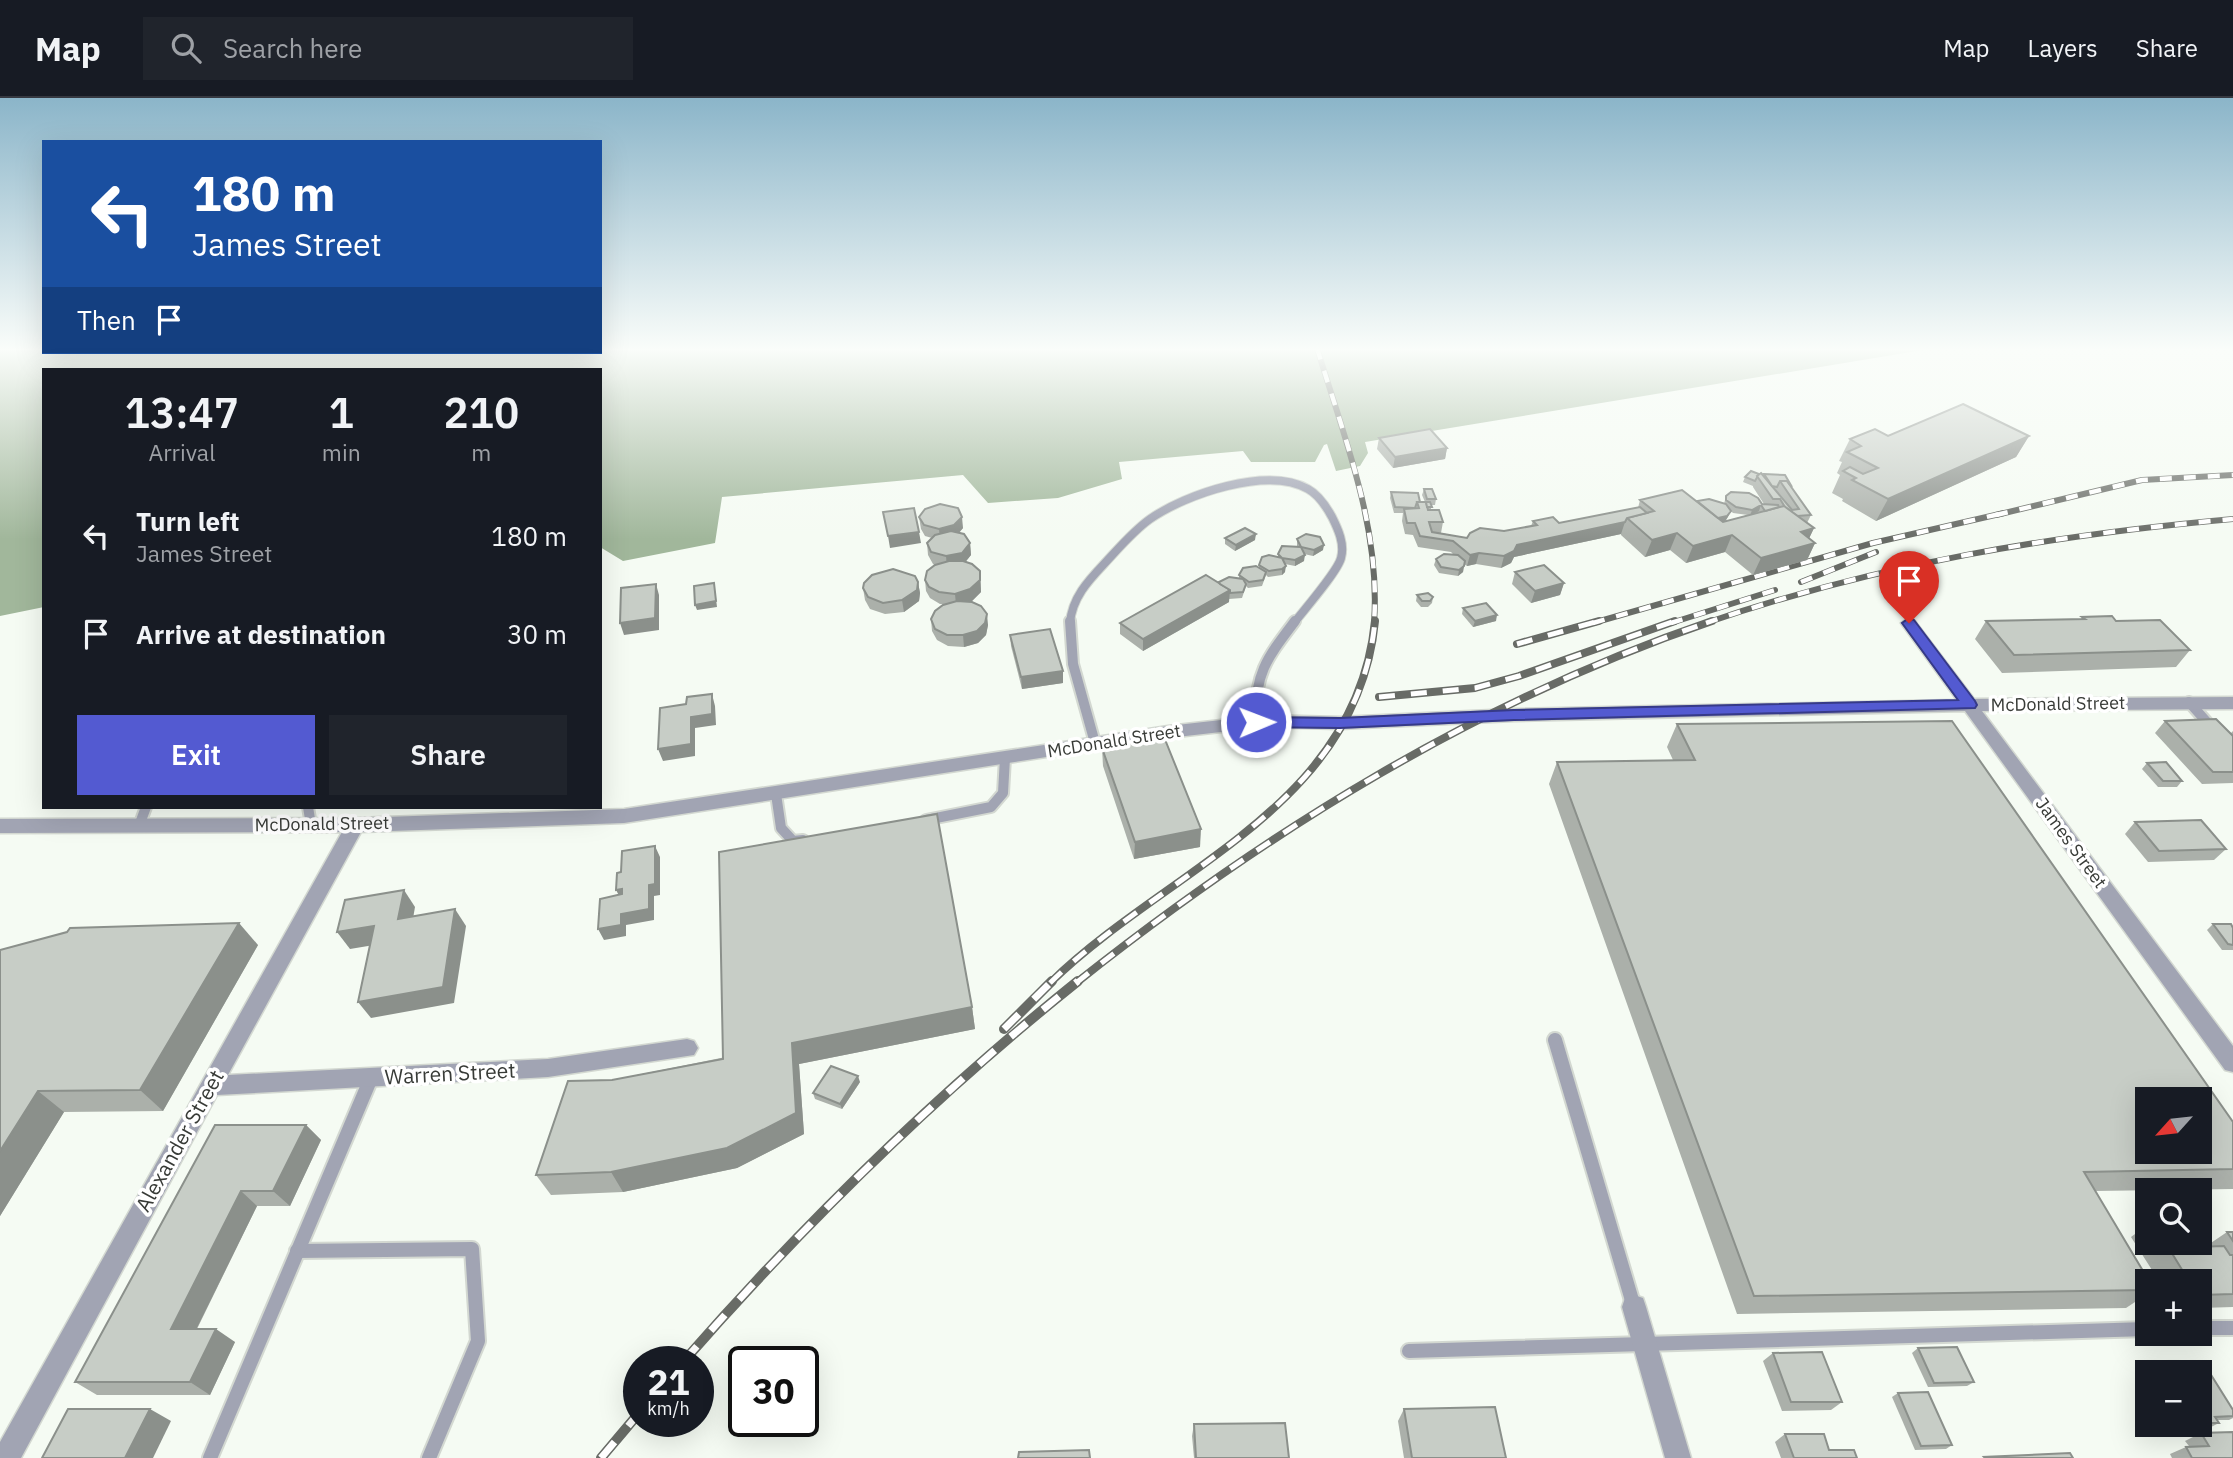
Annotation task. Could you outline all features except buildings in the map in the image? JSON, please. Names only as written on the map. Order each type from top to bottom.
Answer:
[{"type":"street","name":"James Street","points":[[1909,623],[2233,1063]]},
{"type":"street","name":"McDonald Street","points":[[0,826],[355,825],[624,816],[1167,732],[1256,722],[1340,723],[1514,715],[1970,705],[2233,703]]},
{"type":"street","name":"Alexander Street","points":[[6,1458],[355,825]]},
{"type":"street","name":"Warren Street","points":[[211,1086],[548,1068],[687,1048]]},
{"type":"street","points":[[1634,1307],[1678,1458]]},
{"type":"lane","points":[[1095,743],[1069,635],[1076,596],[1149,520],[1184,499],[1263,482],[1301,485],[1314,492],[1326,506],[1341,533],[1341,561],[1270,654],[1255,692],[1256,722]]},
{"type":"lane","points":[[2189,702],[2224,741]]},
{"type":"lane","points":[[910,823],[962,815],[991,807],[1003,793],[1005,758]]},
{"type":"lane","points":[[776,794],[781,828],[793,841],[819,837]]},
{"type":"lane","points":[[139,825],[145,809]]},
{"type":"lane","points":[[307,809],[311,825]]},
{"type":"lane","points":[[1555,1040],[1634,1307]]},
{"type":"lane","points":[[210,1458],[371,1078]]},
{"type":"lane","points":[[298,1251],[472,1249],[478,1341],[429,1458]]},
{"type":"lane","points":[[2212,1328],[2233,1328]]},
{"type":"lane","points":[[1409,1351],[2135,1329]]},
{"type":"shaded area","points":[[0,411],[42,411],[42,607],[0,616]]},
{"type":"shaded area","points":[[602,411],[1550,411],[1365,442],[1368,453],[1360,466],[1336,471],[1327,444],[1315,462],[1251,462],[1243,451],[1119,462],[1122,479],[1058,498],[988,503],[963,475],[722,497],[715,543],[623,561],[602,548]]},
{"type":"railway","points":[[1337,411],[1358,483],[1372,552],[1374,623]]},
{"type":"railway","points":[[1996,515],[2142,480],[2233,475]]},
{"type":"railway","points":[[1593,623],[1873,543],[2004,513]]},
{"type":"railway","points":[[1711,622],[1836,584],[1966,555],[2099,534],[2233,519]]},
{"type":"railway","points":[[1801,582],[1876,552]]},
{"type":"railway","points":[[1671,623],[1775,590]]},
{"type":"railway","points":[[1050,983],[1097,942],[1249,829],[1295,788],[1333,740],[1361,686],[1375,621]]},
{"type":"railway","points":[[1517,644],[1599,621]]},
{"type":"railway","points":[[1379,697],[1475,688],[1519,676],[1675,621]]},
{"type":"railway","points":[[1076,983],[1224,873],[1300,822],[1378,775],[1458,730],[1541,690],[1625,653],[1711,622]]},
{"type":"railway","points":[[1706,623],[1711,622]]},
{"type":"railway","points":[[697,1346],[823,1211],[922,1115],[1078,981]]},
{"type":"railway","points":[[1004,1029],[1050,983]]},
{"type":"railway","points":[[601,1458],[623,1432]]},
{"type":"route","points":[[1256,722],[1340,723],[1514,715],[1970,705],[1909,623]]}]
